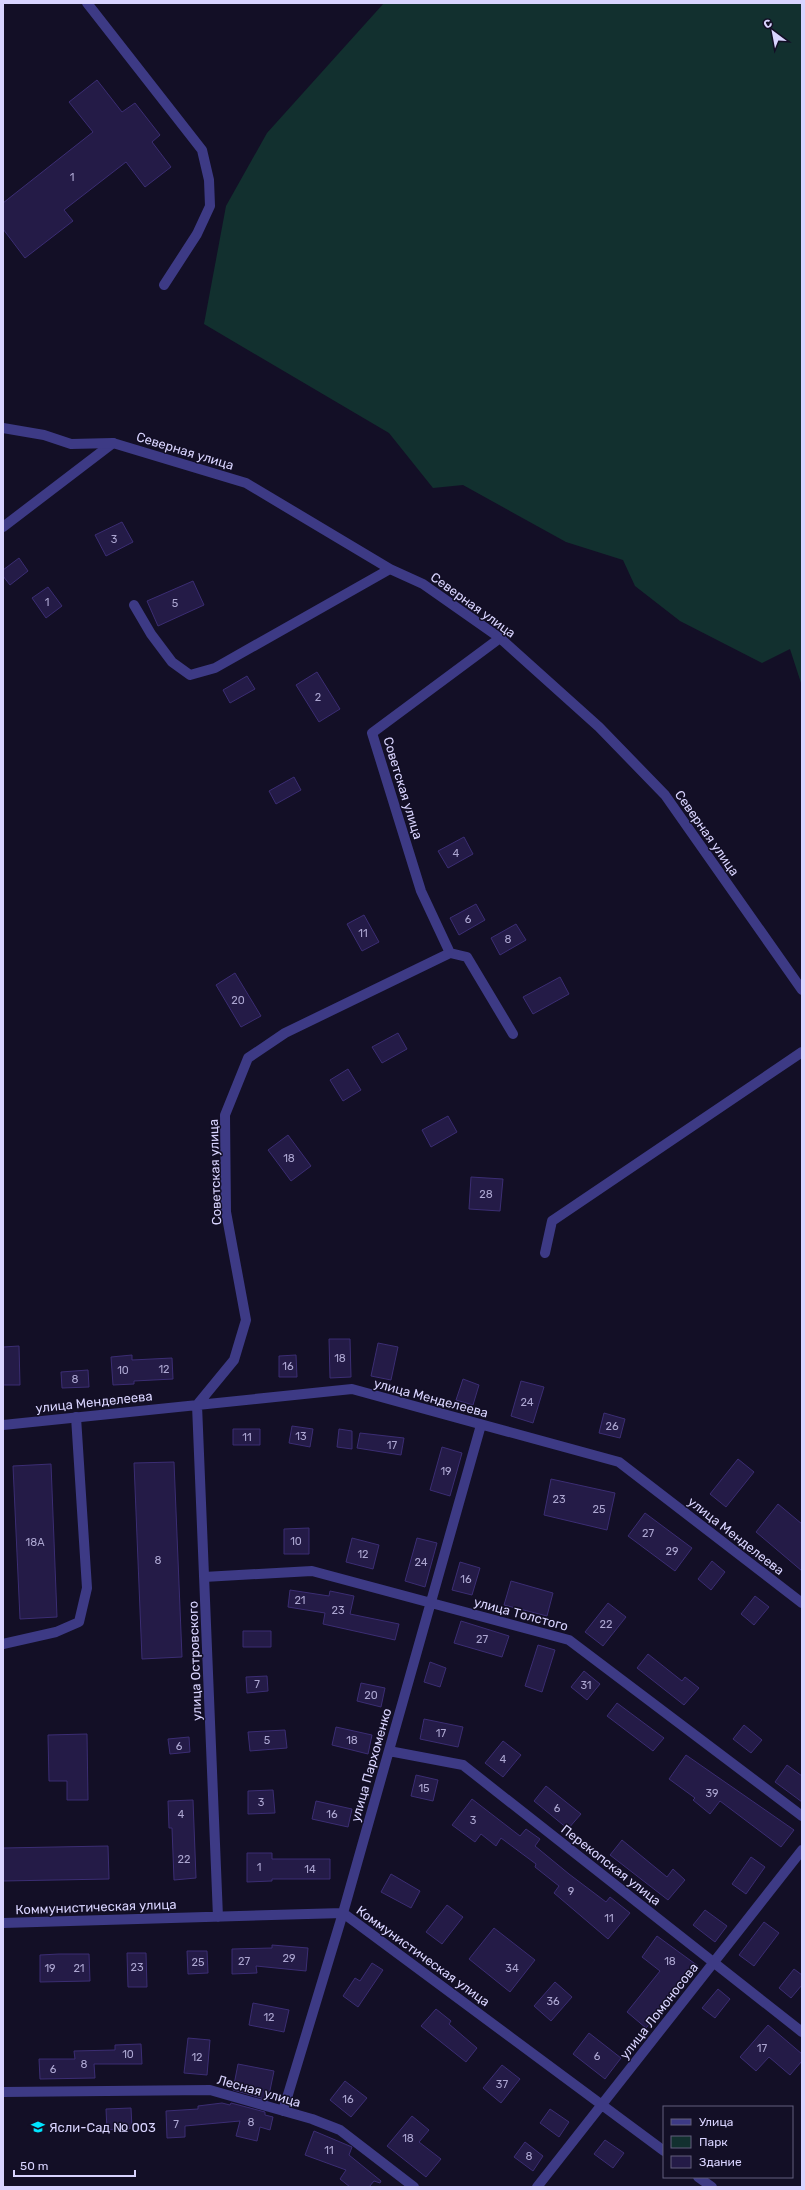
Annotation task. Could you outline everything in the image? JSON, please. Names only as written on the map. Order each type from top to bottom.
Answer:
[{"type":"street","points":[[87,3],[202,150],[209,180],[210,206],[197,234],[164,285]]},
{"type":"street","name":"Северная улица","points":[[3,428],[44,434],[71,444],[113,443],[246,483],[390,569],[423,584],[500,638],[599,727],[665,795],[802,990]]},
{"type":"street","points":[[3,527],[113,443]]},
{"type":"street","points":[[134,605],[151,634],[172,662],[190,675],[215,668],[390,569]]},
{"type":"street","name":"Советская улица","points":[[196,1405],[234,1360],[246,1320],[226,1212],[225,1115],[248,1058],[285,1033],[450,953],[421,891],[372,733],[500,638]]},
{"type":"street","points":[[450,953],[467,957],[513,1034]]},
{"type":"street","points":[[545,1253],[552,1221],[802,1052]]},
{"type":"street","name":"улица Менделеева","points":[[3,1425],[352,1389],[619,1462],[802,1603]]},
{"type":"street","name":"улица Островского","points":[[196,1405],[218,1917]]},
{"type":"street","points":[[3,1644],[56,1632],[79,1622],[87,1588],[76,1417]]},
{"type":"street","name":"улица Пархоменко","points":[[282,2111],[343,1913],[481,1425]]},
{"type":"street","name":"улица Толстого","points":[[204,1577],[312,1571],[569,1640],[802,1816]]},
{"type":"street","name":"Перекопская улица","points":[[389,1751],[463,1765],[802,2032]]},
{"type":"street","name":"улица Ломоносова","points":[[537,2187],[802,1850]]},
{"type":"street","name":"Коммунистическая улица","points":[[3,1923],[343,1913],[663,2150]]},
{"type":"street","name":"Лесная улица","points":[[3,2092],[210,2090],[312,2119],[340,2130],[414,2187]]},
{"type":"street","points":[[699,2178],[712,2187]]},
{"type":"green space","points":[[384,3],[802,3],[802,686],[790,649],[762,663],[680,621],[635,586],[623,560],[566,542],[463,485],[433,488],[389,433],[204,324],[226,206],[267,133]]},
{"type":"building","points":[[97,80],[122,112],[135,103],[160,135],[152,142],[171,167],[145,187],[126,162],[64,210],[73,221],[25,258],[3,229],[3,203],[93,132],[69,102]]},
{"type":"building","points":[[122,522],[133,542],[106,556],[95,535]]},
{"type":"building","points":[[19,558],[28,571],[10,585],[3,576],[3,570]]},
{"type":"building","points":[[193,581],[204,605],[158,626],[147,601]]},
{"type":"building","points":[[48,587],[62,606],[46,618],[32,598]]},
{"type":"building","points":[[317,672],[340,709],[319,722],[296,685]]},
{"type":"building","points":[[247,676],[255,689],[230,703],[223,690]]},
{"type":"building","points":[[294,777],[301,790],[276,804],[269,791]]},
{"type":"building","points":[[464,837],[473,854],[448,868],[438,851]]},
{"type":"building","points":[[476,904],[485,920],[459,935],[450,918]]},
{"type":"building","points":[[364,915],[379,942],[362,951],[347,924]]},
{"type":"building","points":[[516,924],[526,940],[500,955],[491,938]]},
{"type":"building","points":[[235,973],[261,1016],[241,1027],[216,985]]},
{"type":"building","points":[[560,977],[569,994],[533,1014],[523,997]]},
{"type":"building","points":[[398,1033],[407,1049],[382,1063],[372,1047]]},
{"type":"building","points":[[348,1069],[361,1090],[343,1101],[330,1080]]},
{"type":"building","points":[[448,1116],[457,1132],[431,1147],[422,1130]]},
{"type":"building","points":[[288,1135],[311,1166],[291,1181],[268,1150]]},
{"type":"building","points":[[471,1177],[503,1179],[500,1211],[469,1209]]},
{"type":"building","points":[[329,1339],[350,1339],[351,1377],[330,1378]]},
{"type":"building","points":[[378,1343],[398,1347],[391,1380],[371,1376]]},
{"type":"building","points":[[19,1346],[20,1385],[3,1385],[3,1347]]},
{"type":"building","points":[[132,1355],[132,1360],[172,1358],[173,1379],[134,1381],[134,1384],[113,1385],[111,1357]]},
{"type":"building","points":[[296,1355],[297,1377],[279,1377],[279,1356]]},
{"type":"building","points":[[88,1370],[89,1387],[62,1388],[61,1372]]},
{"type":"building","points":[[463,1379],[479,1385],[473,1405],[456,1400]]},
{"type":"building","points":[[521,1381],[544,1387],[533,1423],[511,1416]]},
{"type":"building","points":[[604,1413],[625,1419],[620,1438],[599,1433]]},
{"type":"building","points":[[292,1426],[313,1429],[310,1447],[289,1443]]},
{"type":"building","points":[[233,1429],[260,1429],[260,1445],[233,1445]]},
{"type":"building","points":[[339,1429],[352,1431],[352,1449],[337,1447]]},
{"type":"building","points":[[360,1433],[404,1438],[401,1455],[357,1448]]},
{"type":"building","points":[[442,1447],[462,1453],[450,1496],[430,1490]]},
{"type":"building","points":[[738,1459],[754,1472],[726,1507],[710,1494]]},
{"type":"building","points":[[174,1462],[182,1657],[142,1659],[134,1463]]},
{"type":"building","points":[[51,1464],[57,1617],[20,1619],[13,1466]]},
{"type":"building","points":[[551,1479],[615,1493],[607,1530],[544,1515]]},
{"type":"building","points":[[778,1504],[802,1524],[802,1571],[756,1532]]},
{"type":"building","points":[[645,1513],[692,1548],[675,1571],[628,1536]]},
{"type":"building","points":[[309,1528],[309,1554],[284,1554],[284,1529]]},
{"type":"building","points":[[352,1538],[379,1545],[373,1569],[346,1562]]},
{"type":"building","points":[[417,1538],[437,1543],[425,1587],[405,1581]]},
{"type":"building","points":[[712,1561],[725,1572],[711,1590],[698,1579]]},
{"type":"building","points":[[460,1562],[480,1568],[472,1595],[452,1590]]},
{"type":"building","points":[[511,1581],[553,1593],[547,1616],[504,1605]]},
{"type":"building","points":[[290,1590],[329,1596],[330,1591],[354,1596],[350,1614],[399,1624],[395,1640],[323,1624],[325,1613],[288,1607]]},
{"type":"building","points":[[755,1596],[769,1607],[754,1625],[741,1614]]},
{"type":"building","points":[[608,1603],[626,1617],[603,1646],[585,1632]]},
{"type":"building","points":[[461,1621],[509,1636],[502,1657],[454,1643]]},
{"type":"building","points":[[243,1631],[271,1631],[271,1647],[243,1647]]},
{"type":"building","points":[[538,1645],[555,1650],[542,1692],[525,1686]]},
{"type":"building","points":[[648,1654],[682,1681],[685,1677],[699,1688],[684,1705],[637,1668]]},
{"type":"building","points":[[430,1662],[446,1668],[440,1687],[424,1682]]},
{"type":"building","points":[[584,1671],[600,1684],[587,1700],[571,1687]]},
{"type":"building","points":[[267,1676],[268,1691],[247,1693],[246,1677]]},
{"type":"building","points":[[361,1683],[385,1688],[381,1707],[357,1701]]},
{"type":"building","points":[[617,1703],[664,1738],[653,1751],[607,1716]]},
{"type":"building","points":[[424,1719],[463,1727],[458,1747],[420,1739]]},
{"type":"building","points":[[744,1725],[762,1740],[751,1753],[733,1739]]},
{"type":"building","points":[[336,1727],[372,1735],[368,1754],[332,1745]]},
{"type":"building","points":[[285,1730],[287,1748],[250,1751],[248,1732]]},
{"type":"building","points":[[87,1734],[88,1800],[67,1800],[67,1781],[49,1781],[48,1735]]},
{"type":"building","points":[[189,1737],[190,1752],[170,1754],[168,1739]]},
{"type":"building","points":[[503,1741],[521,1755],[503,1777],[485,1763]]},
{"type":"building","points":[[686,1755],[794,1830],[781,1847],[720,1801],[710,1814],[693,1800],[695,1798],[669,1779]]},
{"type":"building","points":[[787,1765],[802,1776],[802,1802],[775,1782]]},
{"type":"building","points":[[416,1775],[438,1780],[433,1801],[411,1796]]},
{"type":"building","points":[[546,1786],[581,1814],[568,1829],[534,1801]]},
{"type":"building","points":[[273,1790],[275,1813],[248,1814],[248,1791]]},
{"type":"building","points":[[472,1799],[520,1836],[526,1829],[540,1839],[535,1846],[569,1874],[606,1902],[610,1897],[630,1913],[608,1939],[554,1893],[559,1886],[535,1867],[536,1864],[501,1838],[496,1846],[481,1834],[475,1842],[452,1825]]},
{"type":"building","points":[[193,1800],[196,1878],[174,1880],[172,1828],[169,1828],[168,1801]]},
{"type":"building","points":[[316,1801],[352,1809],[348,1827],[312,1819]]},
{"type":"building","points":[[622,1840],[667,1877],[673,1869],[685,1880],[668,1900],[610,1855]]},
{"type":"building","points":[[108,1846],[109,1879],[3,1881],[3,1848]]},
{"type":"building","points":[[247,1853],[272,1853],[272,1859],[330,1859],[330,1879],[272,1879],[272,1881],[247,1882]]},
{"type":"building","points":[[751,1857],[765,1867],[746,1894],[732,1884]]},
{"type":"building","points":[[391,1874],[420,1891],[411,1908],[381,1892]]},
{"type":"building","points":[[447,1905],[463,1917],[442,1944],[426,1932]]},
{"type":"building","points":[[705,1910],[727,1926],[715,1942],[693,1925]]},
{"type":"building","points":[[764,1922],[779,1933],[754,1966],[739,1955]]},
{"type":"building","points":[[494,1928],[535,1960],[510,1992],[469,1959]]},
{"type":"building","points":[[657,1936],[698,1966],[646,2028],[627,2012],[660,1971],[642,1957]]},
{"type":"building","points":[[272,1945],[308,1948],[306,1971],[256,1966],[257,1973],[232,1974],[232,1949],[272,1948]]},
{"type":"building","points":[[187,1951],[207,1951],[208,1973],[188,1974]]},
{"type":"building","points":[[127,1953],[146,1953],[147,1987],[128,1987]]},
{"type":"building","points":[[89,1954],[90,1981],[40,1982],[40,1955]]},
{"type":"building","points":[[372,1963],[383,1970],[358,2007],[343,1996],[355,1978],[360,1981]]},
{"type":"building","points":[[794,1969],[802,1975],[802,1985],[791,1998],[779,1988]]},
{"type":"building","points":[[555,1982],[572,1997],[551,2021],[534,2006]]},
{"type":"building","points":[[718,1989],[730,1999],[715,2018],[702,2008]]},
{"type":"building","points":[[253,2003],[289,2010],[284,2032],[249,2025]]},
{"type":"building","points":[[436,2009],[451,2021],[449,2024],[477,2048],[466,2062],[421,2026]]},
{"type":"building","points":[[768,2025],[802,2054],[802,2061],[790,2075],[769,2057],[756,2071],[740,2057]]},
{"type":"building","points":[[589,2033],[621,2058],[605,2079],[573,2054]]},
{"type":"building","points":[[188,2038],[210,2040],[207,2075],[184,2073]]},
{"type":"building","points":[[141,2044],[142,2064],[94,2064],[95,2078],[40,2079],[39,2059],[75,2059],[74,2051],[115,2050],[115,2045]]},
{"type":"building","points":[[238,2064],[274,2071],[268,2100],[233,2090]]},
{"type":"building","points":[[502,2065],[520,2079],[501,2103],[483,2088]]},
{"type":"building","points":[[345,2081],[367,2098],[351,2117],[330,2100]]},
{"type":"building","points":[[222,2103],[230,2105],[231,2103],[265,2112],[265,2115],[273,2117],[270,2130],[260,2127],[257,2141],[236,2136],[240,2121],[185,2126],[185,2137],[167,2138],[166,2111],[198,2109],[198,2106]]},
{"type":"building","points":[[131,2108],[132,2128],[107,2130],[106,2109]]},
{"type":"building","points":[[550,2109],[569,2122],[559,2137],[540,2123]]},
{"type":"building","points":[[412,2116],[429,2130],[419,2142],[441,2159],[426,2177],[387,2146]]},
{"type":"building","points":[[314,2131],[352,2147],[349,2155],[381,2181],[380,2183],[374,2181],[369,2187],[350,2187],[340,2179],[346,2170],[305,2155]]},
{"type":"building","points":[[605,2140],[624,2153],[613,2168],[594,2154]]},
{"type":"building","points":[[525,2142],[543,2156],[533,2171],[514,2157]]},
{"type":"place","name":"Ясли-Сад № 003","points":[[38,2127]]}]
